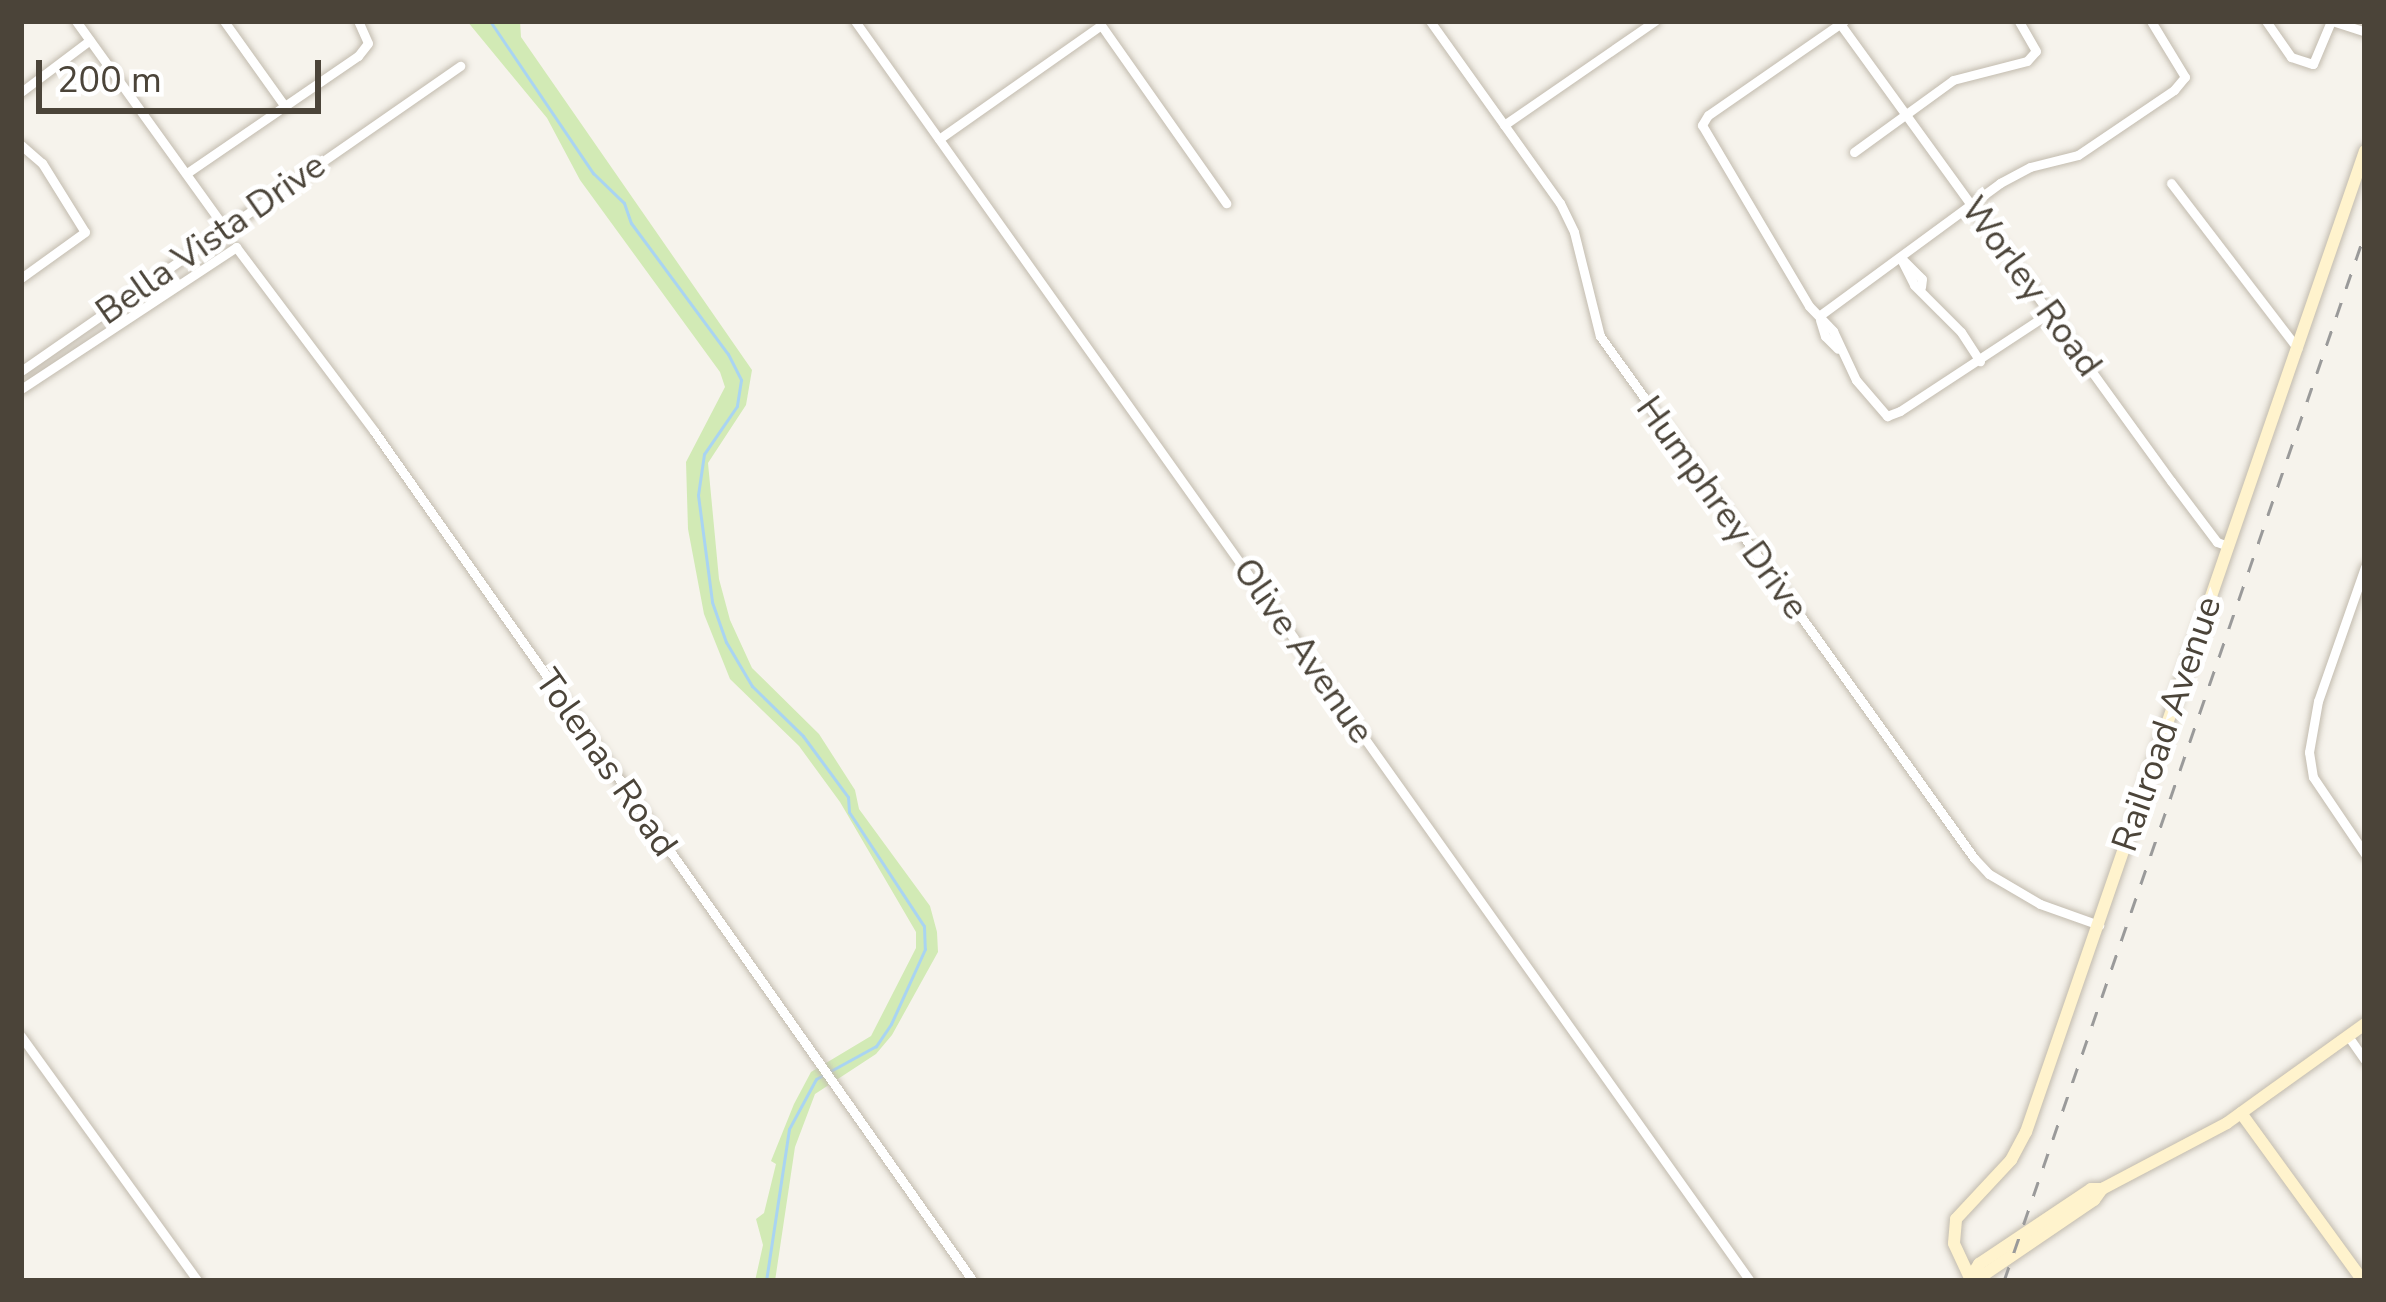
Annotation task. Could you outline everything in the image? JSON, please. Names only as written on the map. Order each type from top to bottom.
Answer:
[{"type":"main road","name":"Railroad Avenue","points":[[1968,1280],[1954,1243],[1956,1219],[2019,1149],[2365,151]]},
{"type":"main road","points":[[1968,1280],[1985,1274],[2094,1200],[2102,1189],[2241,1113],[2365,1024]]},
{"type":"main road","points":[[2241,1113],[2362,1281]]},
{"type":"street","points":[[76,21],[226,230]]},
{"type":"street","points":[[224,21],[284,105]]},
{"type":"street","points":[[188,172],[368,44],[358,21]]},
{"type":"street","name":"Olive Avenue","points":[[855,21],[1750,1281]]},
{"type":"street","name":"Humphrey Drive","points":[[1430,21],[1560,203],[1574,232],[1600,336],[1974,858],[1989,874],[2040,904],[2099,925]]},
{"type":"street","points":[[1504,124],[1654,21]]},
{"type":"street","points":[[1854,152],[1953,80],[2027,61],[2036,51],[2019,21]]},
{"type":"street","points":[[1819,316],[2030,167],[2078,155],[2174,90],[2186,76],[2151,21]]},
{"type":"street","points":[[2266,21],[2291,57],[2313,64],[2331,21],[2365,32]]},
{"type":"street","points":[[1841,22],[1708,115],[1702,125],[1838,341],[1838,349],[1887,416],[1980,361],[2048,313]]},
{"type":"street","name":"Worley Road","points":[[1841,22],[2217,542],[2228,546]]},
{"type":"street","points":[[939,139],[1101,25],[1226,203]]},
{"type":"street","points":[[21,92],[90,40]]},
{"type":"street","name":"Bella Vista Drive","points":[[21,371],[460,65]]},
{"type":"street","points":[[21,145],[42,163],[85,232],[21,278]]},
{"type":"street","points":[[2170,183],[2297,348]]},
{"type":"street","name":"Tolenas Road","points":[[21,388],[236,248],[374,431],[973,1281]]},
{"type":"street","points":[[1900,257],[1916,271],[1921,287],[1980,361]]},
{"type":"street","points":[[2365,567],[2318,701],[2308,752],[2313,777],[2365,854]]},
{"type":"street","points":[[21,1036],[198,1281]]},
{"type":"street","points":[[2348,1036],[2365,1060]]},
{"type":"green space","points":[[467,21],[520,21],[521,37],[752,370],[746,405],[708,463],[719,579],[730,620],[752,668],[819,734],[855,790],[859,809],[930,906],[937,932],[938,952],[892,1035],[876,1054],[815,1094],[795,1147],[775,1281],[755,1281],[763,1245],[756,1219],[764,1213],[776,1164],[771,1161],[794,1104],[811,1072],[871,1036],[916,948],[916,932],[840,802],[799,746],[730,679],[704,614],[688,529],[686,462],[725,387],[720,372],[580,180],[547,118]]},
{"type":"waterway","points":[[490,21],[593,173],[624,203],[631,223],[728,354],[741,380],[737,406],[704,454],[698,495],[712,602],[726,642],[752,686],[803,736],[848,797],[849,812],[924,926],[925,949],[891,1024],[876,1046],[816,1079],[789,1129],[766,1281]]},
{"type":"railway","points":[[2004,1281],[2365,233]]}]
